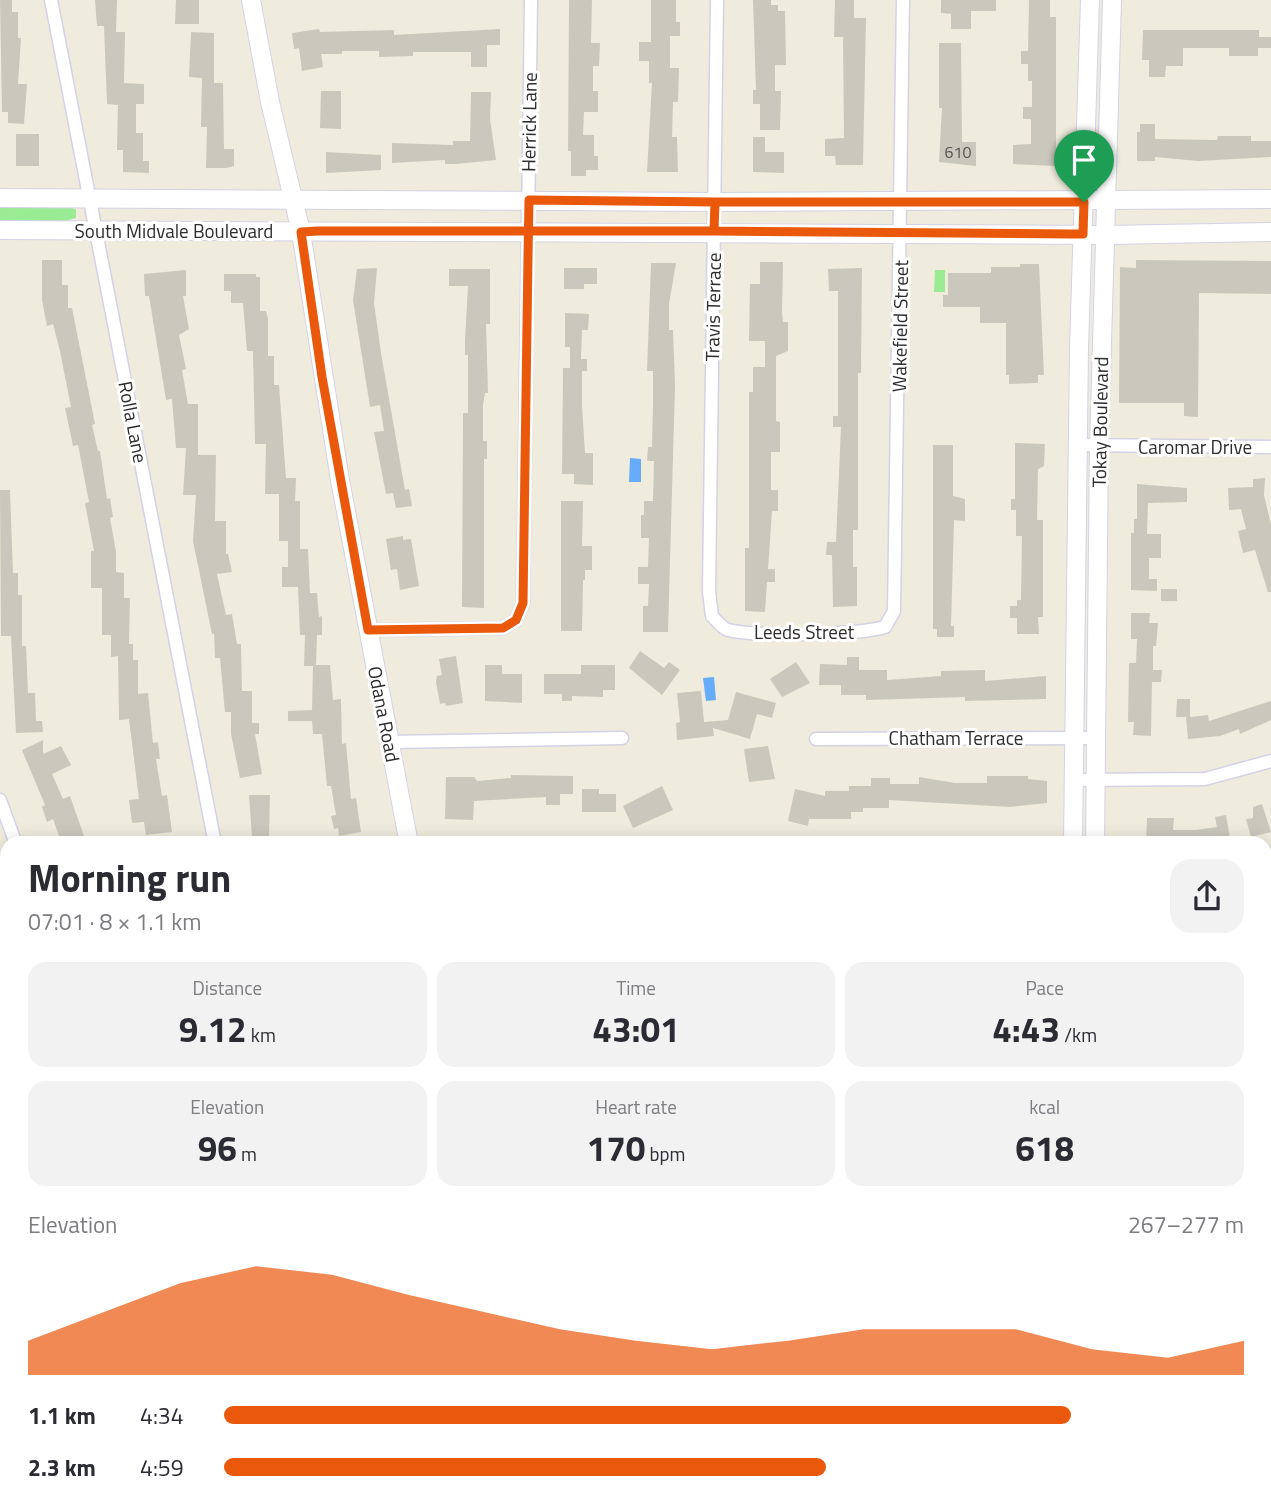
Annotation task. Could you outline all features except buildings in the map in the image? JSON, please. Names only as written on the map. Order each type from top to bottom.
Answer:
[{"type":"street","name":"Rolla Lane","points":[[51,0],[213,836]]},
{"type":"street","name":"Odana Road","points":[[251,0],[270,102],[270,121],[295,232],[408,836]]},
{"type":"street","name":"Herrick Lane","points":[[368,630],[503,628],[516,620],[523,603],[531,0]]},
{"type":"street","name":"Travis Terrace","points":[[712,613],[717,0]]},
{"type":"street","name":"Wakefield Street","points":[[894,611],[903,0]]},
{"type":"street","name":"Tokay Boulevard","points":[[1073,836],[1078,445],[1090,0]]},
{"type":"street","name":"Tokay Boulevard","points":[[1095,836],[1099,446],[1112,0]]},
{"type":"street","name":"South Midvale Boulevard","points":[[0,198],[715,202],[1107,202],[1271,199]]},
{"type":"street","name":"South Midvale Boulevard","points":[[0,230],[714,231],[1106,235],[1271,232]]},
{"type":"street","name":"Caromar Drive","points":[[1078,445],[1271,447]]},
{"type":"street","name":"Leeds Street","points":[[712,613],[725,629],[866,632],[885,627],[894,611]]},
{"type":"street","points":[[390,742],[622,737]]},
{"type":"street","name":"Chatham Terrace","points":[[816,739],[1096,738]]},
{"type":"street","points":[[1074,780],[1205,779],[1271,761]]},
{"type":"street","points":[[0,800],[13,836]]},
{"type":"green space","points":[[0,207],[66,207],[76,209],[76,218],[65,221],[0,221]]},
{"type":"green space","points":[[935,270],[945,270],[945,292],[934,292]]},
{"type":"water","points":[[630,458],[641,459],[641,482],[629,482]]},
{"type":"water","points":[[714,677],[716,700],[706,701],[703,678]]},
{"type":"route","points":[[1084,202],[715,202],[714,231],[528,232],[318,231],[301,232],[318,332],[322,377],[368,630],[503,628],[516,620],[523,603],[528,232],[529,200],[715,202],[714,231],[1071,234],[1083,234],[1084,202]]}]
